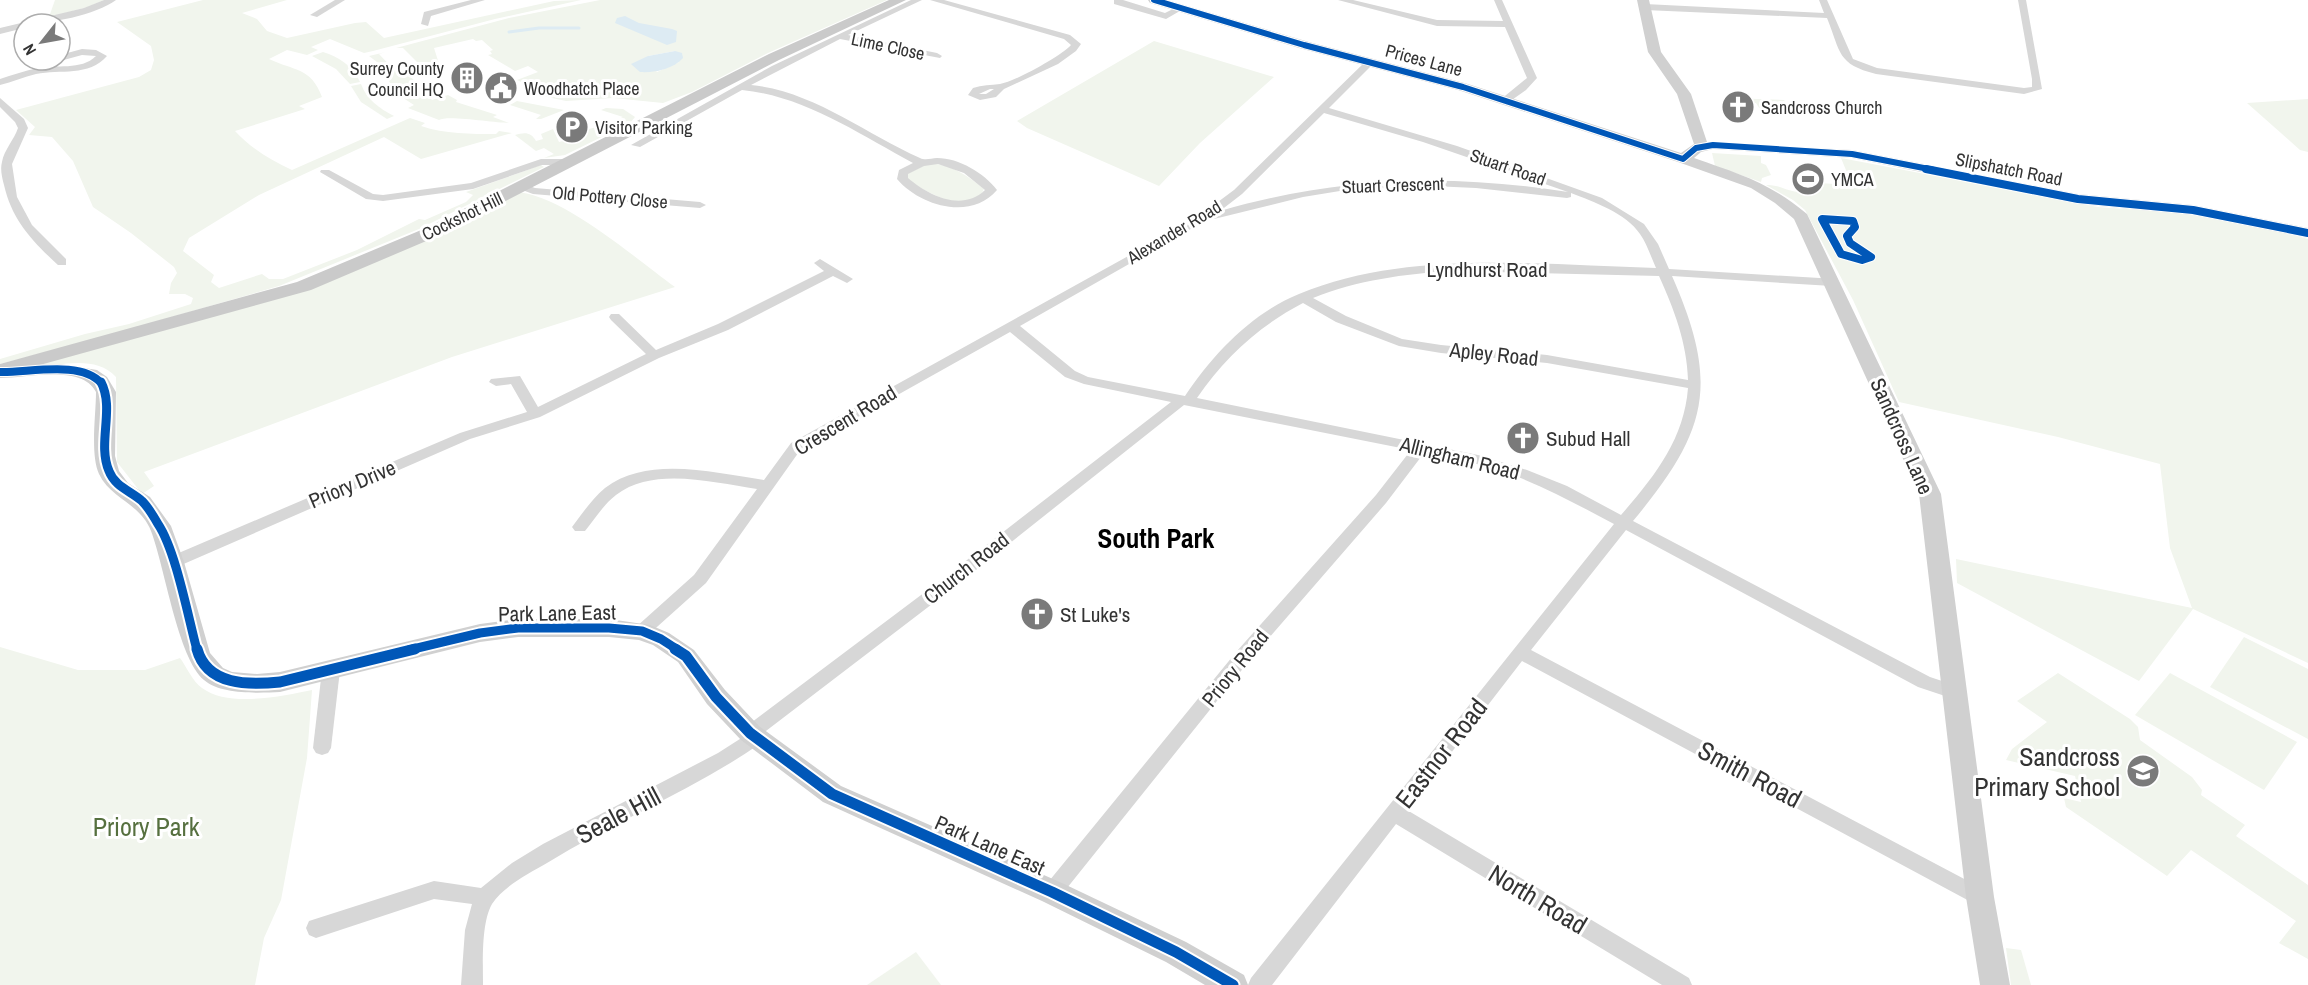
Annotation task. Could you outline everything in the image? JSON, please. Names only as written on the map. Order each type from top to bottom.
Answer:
[{"type":"main road","name":"Cockshot Hill","points":[[0,371],[304,286],[432,232],[774,57],[900,0]]},
{"type":"street","points":[[72,14],[112,0]]},
{"type":"street","points":[[314,15],[340,0]]},
{"type":"street","points":[[425,24],[427,14],[467,1],[481,0]]},
{"type":"street","points":[[636,145],[740,87],[839,36],[918,0]]},
{"type":"street","points":[[934,0],[1067,38],[1076,44],[1070,52],[1001,87]]},
{"type":"street","name":"Prices Lane","points":[[1154,0],[1505,100],[1683,159]]},
{"type":"street","points":[[1342,0],[1437,23],[1509,24]]},
{"type":"street","points":[[1498,0],[1532,78],[1523,88],[1505,100]]},
{"type":"street","points":[[1822,0],[1849,60],[1856,65],[1876,71],[2024,91],[2037,89],[2022,0]]},
{"type":"street","points":[[1116,1],[1166,16],[1181,8]]},
{"type":"street","points":[[1683,159],[1692,151],[1703,147],[1698,140],[1679,85],[1654,52],[1644,4],[1830,16]]},
{"type":"street","name":"Lime Close","points":[[839,36],[937,56]]},
{"type":"street","points":[[72,56],[96,52],[102,56],[94,63],[72,68]]},
{"type":"street","name":"Alexander Road","points":[[1010,325],[1199,221],[1238,192],[1370,62]]},
{"type":"street","points":[[0,82],[33,72]]},
{"type":"street","points":[[740,87],[789,102],[916,165],[938,160],[953,165],[984,182],[990,190],[987,194],[969,203],[948,205],[905,182],[901,176],[916,165]]},
{"type":"street","points":[[0,101],[20,121],[23,128],[20,140],[6,164],[10,195],[18,217],[30,233],[62,262]]},
{"type":"street","name":"Stuart Road","points":[[1321,109],[1418,137],[1531,175],[1590,198],[1640,226],[1647,235],[1688,330],[1694,355],[1695,385]]},
{"type":"street","name":"Slipshatch Road","points":[[1703,147],[1852,154],[2078,199],[2193,210],[2308,233]]},
{"type":"street","points":[[0,151],[14,148]]},
{"type":"street","name":"Sandcross Lane","points":[[1683,159],[1750,182],[1771,193],[1801,217],[1930,494],[1980,897],[1995,985]]},
{"type":"street","points":[[325,172],[370,197],[383,198],[473,186],[541,162],[565,162]]},
{"type":"street","points":[[1520,188],[1526,185],[1531,175]]},
{"type":"street","name":"Stuart Crescent","points":[[1199,221],[1261,201],[1362,183],[1415,181],[1520,188],[1590,198]]},
{"type":"street","name":"Old Pottery Close","points":[[521,186],[533,191],[700,205]]},
{"type":"street","points":[[1238,192],[1261,201]]},
{"type":"street","points":[[820,263],[847,279]]},
{"type":"street","name":"Lyndhurst Road","points":[[1185,401],[1218,360],[1244,334],[1266,317],[1302,297],[1360,278],[1418,269],[1452,267],[1663,272],[1832,282]]},
{"type":"street","name":"Priory Drive","points":[[173,562],[465,436],[535,414],[654,355],[723,327],[833,271]]},
{"type":"street","name":"Apley Road","points":[[1302,297],[1341,319],[1399,342],[1441,349],[1576,363],[1695,385]]},
{"type":"street","points":[[615,317],[654,355]]},
{"type":"street","name":"Allingham Road","points":[[1010,325],[1070,374],[1099,384],[1421,447],[1473,458],[1522,473],[1624,522],[1924,682],[1954,692]]},
{"type":"street","name":"Crescent Road","points":[[642,631],[700,579],[788,454],[796,446],[1010,325]]},
{"type":"street","name":"Park Lane East","points":[[0,371],[74,370],[87,372],[100,378],[106,392],[105,456],[110,473],[121,488],[142,502],[158,521],[173,562],[199,657],[214,675],[231,681],[257,684],[280,682],[480,633],[518,628],[609,628],[642,631],[661,639],[686,656],[716,697],[752,736],[832,795],[1052,892],[1176,952],[1233,985]]},
{"type":"street","points":[[496,382],[519,375],[535,414]]},
{"type":"street","name":"Eastnor Road","points":[[1259,985],[1663,474],[1677,451],[1692,412],[1695,385]]},
{"type":"street","name":"Church Road","points":[[752,736],[1185,401]]},
{"type":"street","name":"Priory Road","points":[[1052,892],[1243,656],[1381,499],[1421,447]]},
{"type":"street","points":[[580,527],[613,489],[640,477],[664,473],[768,485]]},
{"type":"street","name":"Smith Road","points":[[1520,652],[1980,897]]},
{"type":"street","points":[[322,748],[331,670]]},
{"type":"street","name":"Seale Hill","points":[[471,985],[473,936],[485,898],[498,883],[512,873],[707,770],[752,736]]},
{"type":"street","name":"North Road","points":[[1395,813],[1681,985]]},
{"type":"street","points":[[316,928],[434,890],[466,893],[485,898]]},
{"type":"green space","points":[[55,0],[104,0],[68,12],[51,12]]},
{"type":"green space","points":[[203,0],[287,0],[242,13],[257,19],[267,31],[287,38],[366,22],[384,38],[554,1],[581,0],[495,19],[364,53],[330,39],[311,47],[318,50],[307,55],[287,50],[269,59],[307,75],[318,87],[322,97],[299,106],[305,109],[235,131],[262,154],[292,170],[410,118],[425,123],[421,126],[449,132],[512,133],[421,159],[384,137],[259,195],[189,238],[183,251],[214,275],[211,282],[219,288],[262,274],[269,279],[283,279],[357,250],[419,219],[425,220],[466,202],[473,195],[466,192],[541,165],[544,167],[419,229],[279,286],[0,364],[0,359],[85,334],[129,324],[191,304],[193,298],[185,294],[169,294],[171,283],[177,273],[174,267],[93,207],[73,161],[52,137],[29,135],[35,127],[16,110],[139,77],[151,70],[154,60],[151,46],[117,22]]},
{"type":"green space","points":[[600,0],[887,0],[768,53],[692,92],[663,103],[613,98],[566,101],[533,94],[540,91],[517,80],[538,72],[528,66],[515,71],[488,55],[492,54],[490,51],[493,50],[482,40],[473,39],[434,48],[440,67],[410,76],[432,100],[448,95],[457,100],[456,102],[497,115],[493,117],[509,123],[461,119],[439,120],[408,108],[414,105],[397,94],[377,62],[369,56],[386,52],[379,54],[397,73],[421,66],[403,48],[396,48],[509,18]],"holes":[[[675,51],[679,62],[657,72],[648,56]]]},
{"type":"green space","points":[[1154,41],[1274,77],[1200,143],[1159,186],[1027,128],[1017,121]]},
{"type":"green space","points":[[323,52],[345,63],[354,71],[360,82],[350,84],[336,69],[312,56]]},
{"type":"green space","points":[[361,84],[374,103],[394,116],[387,119],[361,102],[351,86]]},
{"type":"green space","points":[[1728,98],[1784,100],[1794,115],[1763,114],[1756,103]]},
{"type":"green space","points":[[2308,99],[2308,152],[2300,150],[2247,103]]},
{"type":"green space","points":[[517,101],[564,110],[536,119],[541,115],[510,105]]},
{"type":"green space","points":[[623,109],[635,117],[630,123],[565,155],[544,158],[554,154],[544,148],[536,151],[515,135],[527,134],[536,141],[543,139],[541,134],[553,129],[559,142],[575,138],[572,133],[605,125],[623,117],[601,110]]},
{"type":"green space","points":[[1712,153],[1761,156],[1761,163],[1766,165],[1771,175],[1762,178],[1761,182],[1715,166]]},
{"type":"green space","points":[[1841,158],[2098,207],[2182,213],[2273,229],[2308,239],[2308,663],[2193,609],[2139,681],[1957,583],[1956,559],[2192,608],[2170,548],[2160,464],[2058,437],[1899,402],[1853,300],[1805,210],[1793,200],[1766,185],[1801,192],[1797,184],[1803,184],[1802,182],[1852,185]]},
{"type":"green space","points":[[932,163],[960,172],[984,189],[978,198],[969,202],[958,202],[935,195],[907,179],[912,169]]},
{"type":"green space","points":[[515,192],[533,195],[576,215],[675,287],[452,357],[144,472],[154,486],[142,494],[117,462],[116,377],[108,370],[88,364],[34,368],[32,363],[304,289]]},
{"type":"green space","points":[[2244,637],[2308,669],[2308,739],[2210,687]]},
{"type":"green space","name":"Priory Park","points":[[0,647],[78,670],[145,670],[180,658],[202,688],[226,698],[256,699],[312,690],[307,758],[281,900],[264,938],[255,985],[0,985]]},
{"type":"green space","points":[[2058,673],[2130,719],[2138,727],[2140,740],[2192,777],[2202,790],[2201,795],[2245,825],[2236,836],[2308,885],[2308,959],[2279,943],[2296,921],[2191,850],[2167,876],[2066,807],[2064,798],[2081,802],[2075,776],[2006,760],[2012,749],[2047,722],[2017,701]]},
{"type":"green space","points":[[2170,673],[2297,742],[2264,790],[2135,715]]},
{"type":"green space","points":[[2006,948],[2021,950],[2031,985],[2011,985]]},
{"type":"green space","points":[[916,952],[941,985],[867,985]]},
{"type":"shaded area","points":[[625,16],[639,23],[677,31],[676,42],[667,45],[615,23],[617,18]]},
{"type":"shaded area","points":[[675,51],[682,53],[683,58],[663,70],[640,72],[631,64],[648,56]]},
{"type":"waterway","points":[[509,32],[539,28],[579,28]]},
{"type":"cycle path","points":[[1154,0],[1304,45],[1463,87],[1683,159],[1696,148],[1713,145],[1852,154],[2078,199],[2193,210],[2308,233]]},
{"type":"cycle path","points":[[1822,219],[1853,221],[1855,227],[1847,236],[1850,243],[1871,257],[1862,260],[1841,254],[1822,219]]},
{"type":"cycle path","points":[[0,372],[76,371],[90,374],[100,381],[106,392],[105,456],[109,473],[121,488],[143,502],[160,526],[173,562],[199,657],[214,675],[231,681],[257,684],[280,682],[480,633],[518,628],[609,628],[642,631],[661,639],[686,656],[716,697],[750,733],[832,794],[1052,892],[1176,952],[1233,985]]},
{"type":"place","name":"Surrey County Council HQ","points":[[467,78]]},
{"type":"place","name":"Woodhatch Place","points":[[501,88]]},
{"type":"place","name":"Sandcross Church","points":[[1738,107]]},
{"type":"place","name":"Visitor Parking","points":[[572,127]]},
{"type":"place","name":"YMCA","points":[[1808,179]]},
{"type":"place","name":"Subud Hall","points":[[1523,438]]},
{"type":"place","name":"St Luke's","points":[[1037,614]]},
{"type":"place","name":"Sandcross Primary School","points":[[2143,771]]},
{"type":"district","name":"South Park","points":[[1156,538]]}]
